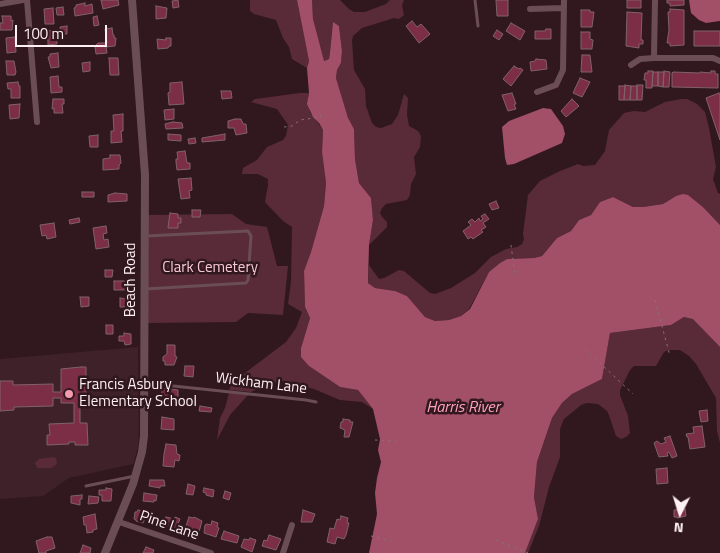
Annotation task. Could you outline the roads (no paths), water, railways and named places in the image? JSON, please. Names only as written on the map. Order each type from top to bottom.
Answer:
[{"type":"street","points":[[0,4],[23,0]]},
{"type":"street","points":[[27,0],[37,122]]},
{"type":"street","name":"Beach Road","points":[[106,553],[136,475],[144,443],[145,166],[132,0]]},
{"type":"street","points":[[654,0],[654,58]]},
{"type":"street","points":[[530,9],[564,4],[563,70],[556,85],[537,92]]},
{"type":"street","points":[[631,65],[640,59],[654,58],[712,58],[720,61]]},
{"type":"street","name":"Pine Lane","points":[[119,522],[211,553]]},
{"type":"street","points":[[283,553],[292,525]]},
{"type":"lane","points":[[475,0],[478,26]]},
{"type":"lane","points":[[145,236],[248,231],[251,236],[246,283],[145,289]]},
{"type":"lane","name":"Wickham Lane","points":[[144,382],[316,402]]},
{"type":"lane","points":[[86,486],[136,475]]},
{"type":"water","name":"Harris River","points":[[297,0],[312,0],[313,19],[324,61],[329,59],[333,22],[339,26],[342,51],[341,63],[337,70],[336,78],[348,118],[354,129],[355,159],[359,183],[371,198],[373,220],[369,245],[368,283],[375,288],[395,291],[407,296],[425,317],[435,321],[449,320],[461,316],[470,309],[489,272],[500,263],[507,259],[542,256],[557,238],[571,231],[579,220],[591,215],[600,202],[613,197],[633,207],[643,207],[663,204],[683,194],[688,195],[720,225],[720,347],[693,319],[684,317],[671,325],[610,333],[602,379],[572,394],[562,403],[552,418],[537,462],[534,497],[538,519],[525,553],[369,553],[377,514],[375,493],[381,462],[378,450],[380,439],[373,409],[358,390],[340,387],[309,366],[301,357],[301,348],[310,318],[305,307],[304,271],[324,206],[326,183],[322,152],[323,130],[313,117],[307,104],[309,93],[307,68],[309,61]]},
{"type":"water","points":[[689,0],[720,0],[720,21],[706,23],[699,20],[691,13]]},
{"type":"water","points":[[543,108],[551,109],[563,126],[565,134],[562,143],[514,164],[507,165],[502,127],[509,121]]},
{"type":"place","name":"Francis Asbury Elementary School","points":[[69,394]]},
{"type":"park label","name":"Clark Cemetery","points":[[210,268]]}]
